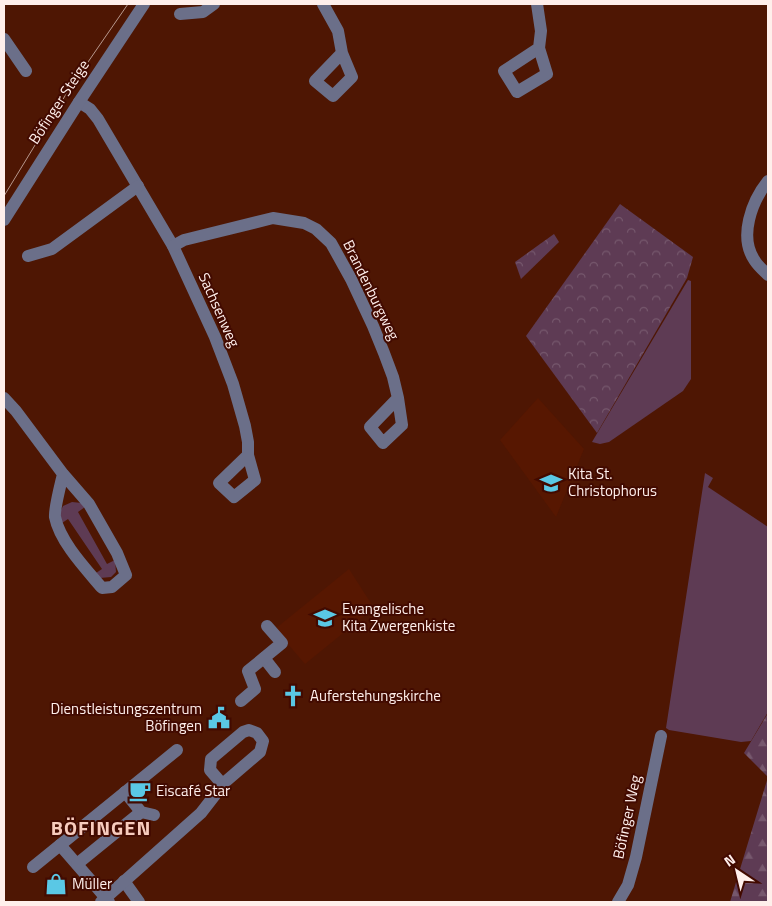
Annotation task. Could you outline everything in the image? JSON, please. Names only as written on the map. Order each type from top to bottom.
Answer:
[{"type":"street","name":"Böfinger Steige","points":[[6,210],[144,4]]},
{"type":"street","points":[[180,14],[203,12],[214,4]]},
{"type":"street","points":[[323,4],[338,32],[342,52]]},
{"type":"street","points":[[537,4],[541,31],[539,48]]},
{"type":"street","points":[[4,39],[26,71]]},
{"type":"street","name":"Sachsenweg","points":[[79,102],[90,109],[98,119],[173,246],[215,337],[233,384],[246,426],[248,455]]},
{"type":"street","points":[[768,181],[750,214],[747,240],[754,261],[768,275]]},
{"type":"street","points":[[28,256],[52,249],[138,186]]},
{"type":"street","name":"Brandenburgweg","points":[[173,246],[184,240],[273,218],[304,223],[316,228],[331,243],[362,302],[384,353],[398,398]]},
{"type":"street","points":[[6,405],[89,504],[117,553],[126,575],[112,587],[102,588],[72,551],[63,536],[55,516],[63,474]]},
{"type":"street","points":[[57,505],[68,497],[81,495]]},
{"type":"street","points":[[241,701],[255,689],[244,666],[264,658],[282,643],[267,626]]},
{"type":"street","points":[[264,658],[275,672]]},
{"type":"street","points":[[101,902],[202,813],[223,785],[261,750],[262,739],[257,732],[249,730],[243,732],[212,759],[210,770],[223,785]]},
{"type":"street","name":"Böfinger Weg","points":[[618,902],[628,885],[636,857],[660,736]]},
{"type":"street","points":[[33,867],[177,750]]},
{"type":"street","points":[[125,792],[141,812],[154,815]]},
{"type":"street","points":[[77,864],[141,812]]},
{"type":"street","points":[[60,844],[110,902]]},
{"type":"street","points":[[124,881],[139,902]]},
{"type":"shaded area","name":"Kita St. Christophorus","points":[[538,398],[584,449],[556,517],[500,440]]},
{"type":"shaded area","name":"Evangelische Kita Zwergenkiste","points":[[349,569],[374,608],[305,664],[275,629]]},
{"type":"green space","points":[[620,204],[693,257],[687,278],[597,433],[526,336]]},
{"type":"green space","points":[[554,234],[559,242],[521,279],[515,262]]},
{"type":"green space","points":[[688,280],[691,281],[691,379],[683,391],[609,442],[600,444],[592,442]]},
{"type":"green space","points":[[705,473],[713,478],[708,487],[768,527],[768,712],[751,741],[741,742],[666,728]]},
{"type":"green space","points":[[72,502],[82,503],[85,507],[78,512],[107,564],[115,560],[116,572],[111,577],[100,578],[96,573],[102,569],[68,519],[62,523],[59,514],[63,506]]},
{"type":"green space","points":[[768,713],[768,777],[744,753]]},
{"type":"green space","points":[[768,777],[768,902],[730,902]]},
{"type":"tram line","points":[[4,196],[68,91],[128,4]]},
{"type":"place","name":"Kita St. Christophorus","points":[[551,483]]},
{"type":"place","name":"Evangelische Kita Zwergenkiste","points":[[325,618]]},
{"type":"place","name":"Auferstehungskirche","points":[[293,696]]},
{"type":"place","name":"Dienstleistungszentrum Böfingen","points":[[219,718]]},
{"type":"place","name":"Eiscafé Star","points":[[140,791]]},
{"type":"place","name":"Müller","points":[[56,884]]},
{"type":"district","name":"BÖFINGEN","points":[[101,828]]}]
